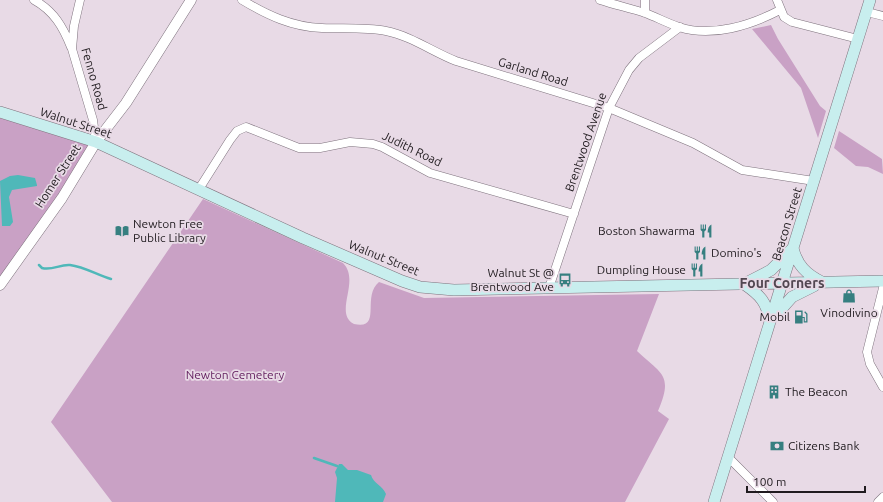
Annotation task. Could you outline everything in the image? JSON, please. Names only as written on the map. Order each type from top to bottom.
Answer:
[{"type":"main road","name":"Beacon Street","points":[[714,502],[870,0]]},
{"type":"main road","name":"Walnut Street","points":[[0,112],[96,142],[332,250],[402,281],[420,287],[454,290],[883,282]]},
{"type":"main road","points":[[770,323],[767,306],[763,299],[744,284],[771,270],[793,248],[802,268],[811,277],[822,283]]},
{"type":"main road","points":[[770,323],[792,297],[802,290],[822,283]]},
{"type":"street","points":[[34,0],[54,15],[64,30],[72,49]]},
{"type":"street","name":"Fenno Road","points":[[80,0],[74,26],[72,49],[93,120],[96,142]]},
{"type":"street","name":"Homer Street","points":[[0,285],[62,198],[96,142],[126,103],[191,0]]},
{"type":"street","name":"Garland Road","points":[[242,0],[267,14],[300,26],[321,28],[362,28],[398,34],[440,55],[456,61],[609,108],[693,143],[742,170],[814,182]]},
{"type":"street","points":[[600,0],[645,13],[680,27],[702,30],[734,27],[762,19],[780,10]]},
{"type":"street","points":[[645,0],[645,13]]},
{"type":"street","points":[[777,0],[784,17],[792,22],[858,39]]},
{"type":"street","points":[[867,12],[883,16]]},
{"type":"street","name":"Brentwood Avenue","points":[[549,288],[609,108],[629,70],[639,58],[680,27]]},
{"type":"street","name":"Judith Road","points":[[199,189],[230,140],[237,131],[246,127],[299,148],[320,148],[361,141],[373,144],[382,147],[430,173],[574,214]]},
{"type":"street","points":[[883,288],[867,352],[870,364],[883,387]]},
{"type":"street","points":[[728,457],[774,502]]},
{"type":"street","points":[[878,502],[883,497]]},
{"type":"green space","points":[[771,25],[778,39],[820,106],[826,111],[818,138],[801,88],[752,29]]},
{"type":"green space","points":[[0,112],[96,142],[0,285]]},
{"type":"green space","points":[[839,131],[882,159],[883,174],[868,167],[856,166],[834,148]]},
{"type":"green space","name":"Newton Cemetery","points":[[203,199],[343,263],[348,270],[349,279],[346,312],[348,319],[354,324],[363,325],[368,322],[374,288],[379,282],[424,298],[659,294],[637,351],[663,376],[665,390],[658,411],[669,419],[625,502],[112,502],[51,422]]},
{"type":"water","points":[[18,175],[35,178],[37,186],[12,190],[9,197],[13,222],[10,226],[2,226],[0,181],[10,176]]},
{"type":"water","points":[[339,464],[342,464],[348,470],[357,470],[371,475],[386,494],[383,502],[335,502],[337,478],[335,472]]},
{"type":"waterway","points":[[39,265],[46,269],[70,265],[86,269],[111,279]]},
{"type":"waterway","points":[[314,458],[337,466]]},
{"type":"place","name":"Newton Free Public Library","points":[[122,231]]},
{"type":"place","name":"Boston Shawarma","points":[[706,231]]},
{"type":"place","name":"Domino's","points":[[700,253]]},
{"type":"place","name":"Dumpling House","points":[[697,270]]},
{"type":"place","name":"Walnut St @ Brentwood Ave","points":[[565,280]]},
{"type":"place","name":"Vinodivino","points":[[849,296]]},
{"type":"place","name":"Mobil","points":[[801,317]]},
{"type":"place","name":"The Beacon","points":[[774,392]]},
{"type":"place","name":"Citizens Bank","points":[[777,446]]},
{"type":"district","name":"Four Corners","points":[[782,283]]}]
